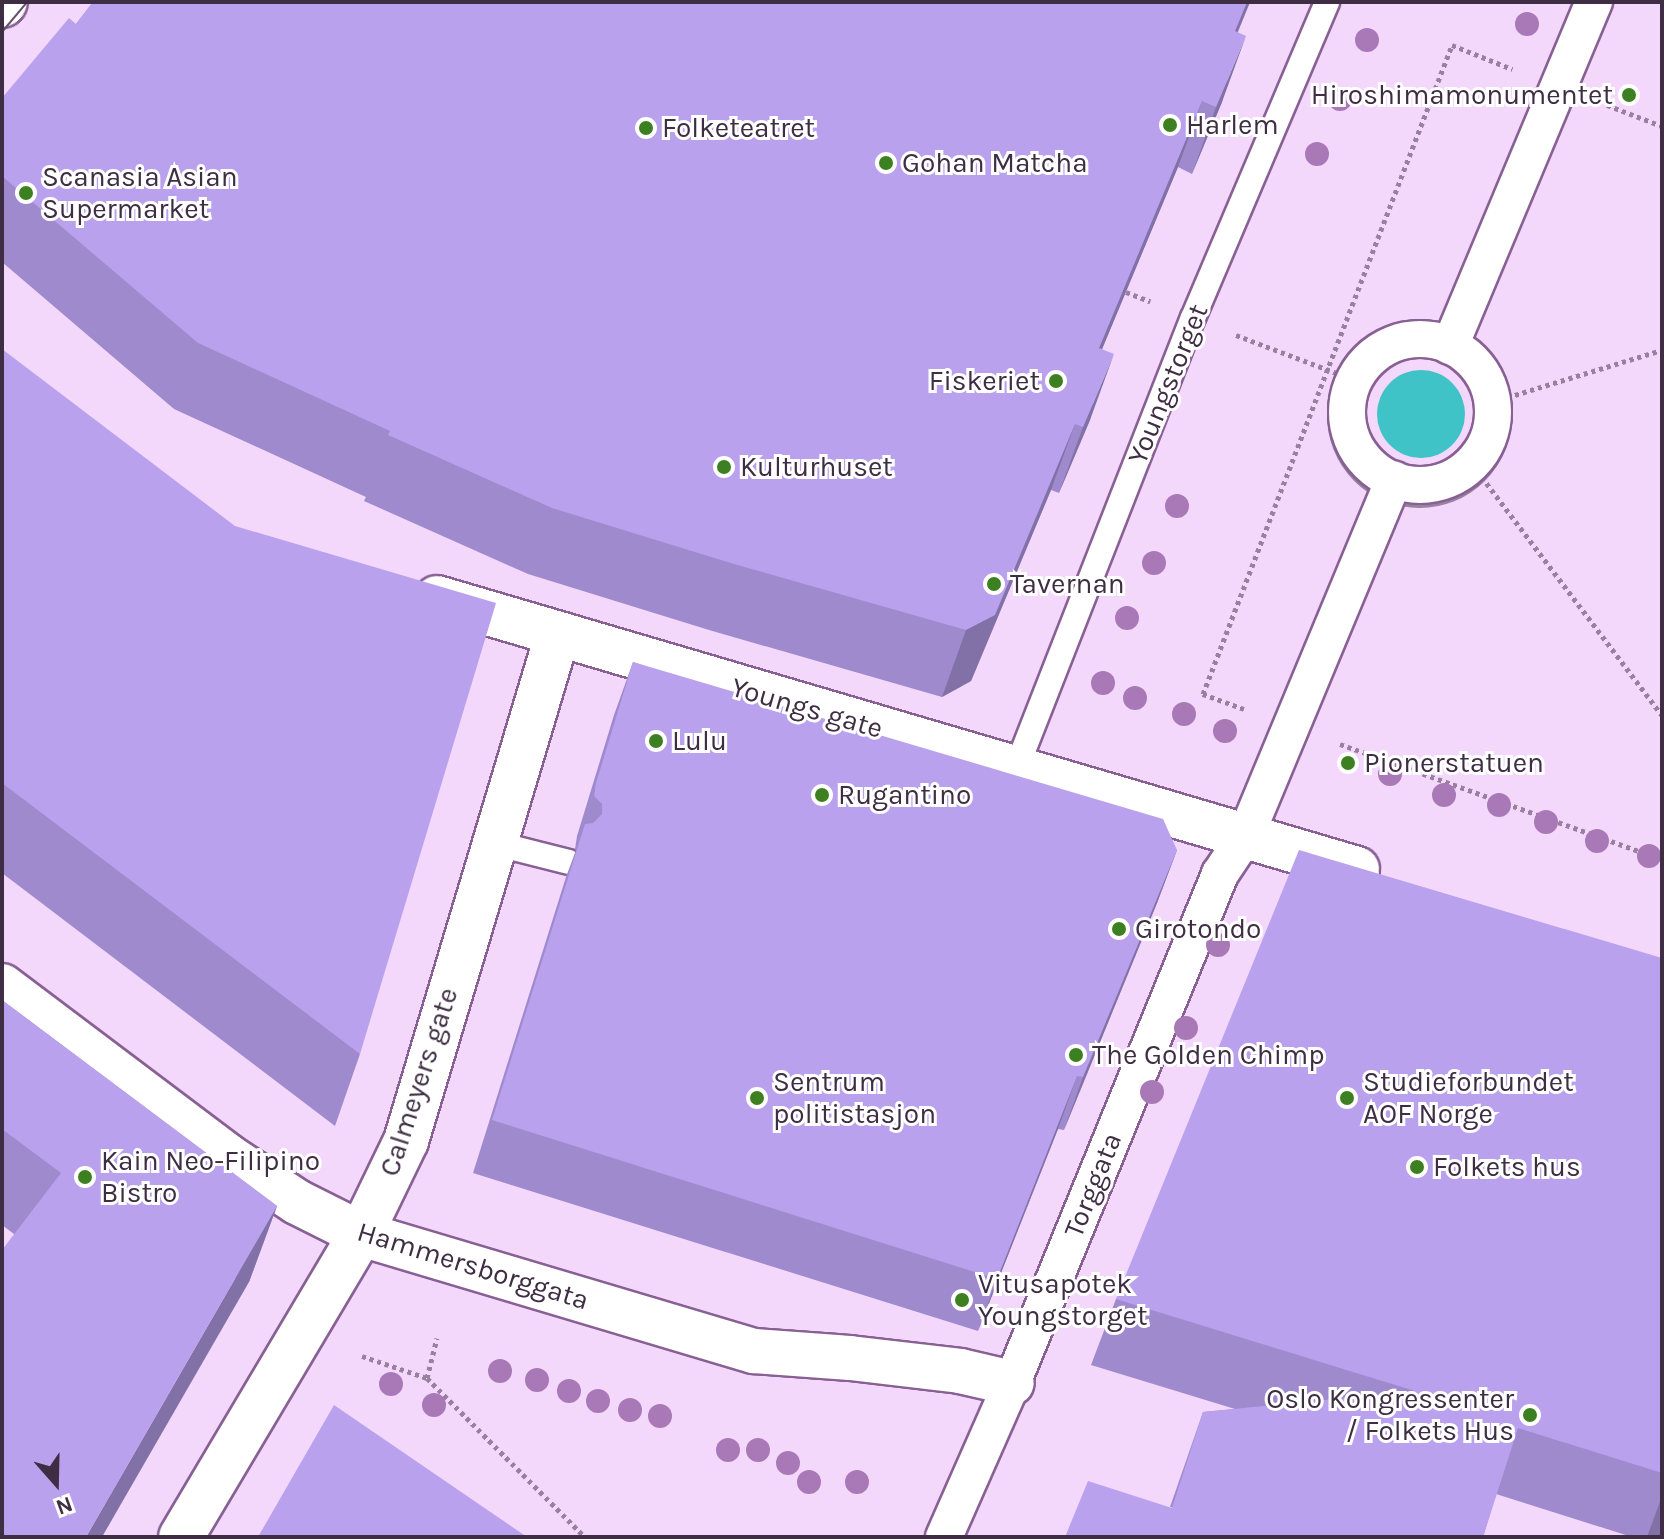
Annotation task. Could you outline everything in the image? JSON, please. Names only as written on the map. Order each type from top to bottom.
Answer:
[{"type":"main road","name":"Youngs gate","points":[[396,584],[557,636],[1392,880]]},
{"type":"main road","name":"Calmeyers gate","points":[[181,1537],[361,1234],[406,1141],[557,636]]},
{"type":"main road","name":"Hammersborggata","points":[[2,986],[226,1155],[297,1202],[361,1234],[754,1351],[866,1359],[960,1371],[1012,1383]]},
{"type":"street","points":[[1453,340],[1594,2]]},
{"type":"street","points":[[1423,339],[1453,340],[1480,370],[1500,399],[1477,472],[1443,482],[1390,490],[1356,447],[1348,414],[1347,377],[1390,346],[1423,339]]},
{"type":"street","points":[[1246,835],[1390,490]]},
{"type":"street","name":"Torggata","points":[[944,1537],[1012,1383],[1220,874],[1246,835]]},
{"type":"lane","name":"Youngstorget","points":[[1016,769],[1193,318],[1327,2]]},
{"type":"lane","points":[[494,843],[569,862]]},
{"type":"path","points":[[1126,292],[1154,303]]},
{"type":"path","points":[[1429,325],[1453,340],[1484,352],[1501,375],[1500,399],[1509,431],[1499,458],[1477,472],[1458,496],[1431,505],[1403,504],[1390,490],[1353,477],[1336,451],[1329,421],[1332,389],[1347,377],[1346,362],[1369,340],[1398,327],[1429,325]]},
{"type":"path","points":[[1228,332],[1347,377]]},
{"type":"path","points":[[1500,399],[1662,350]]},
{"type":"path","points":[[1477,472],[1662,715]]},
{"type":"path","points":[[427,1378],[437,1338]]},
{"type":"path","points":[[362,1356],[427,1378],[585,1537]]},
{"type":"shaded area","points":[[1421,370],[1438,373],[1452,383],[1462,397],[1465,414],[1462,431],[1452,445],[1438,455],[1421,458],[1404,455],[1390,445],[1380,431],[1377,414],[1380,397],[1390,383],[1404,373]]},
{"type":"building","points":[[93,2],[1247,2],[1235,31],[1246,36],[1216,107],[1202,101],[1099,348],[1114,354],[1083,427],[1075,424],[995,615],[966,630],[552,508],[388,435],[390,431],[198,343],[2,176],[2,98],[69,18],[76,24]]},
{"type":"building","points":[[2,349],[235,526],[496,603],[360,1054],[2,783]]},
{"type":"building","points":[[633,662],[1163,819],[1177,850],[1083,1077],[1077,1076],[997,1279],[492,1120],[585,824],[593,823],[602,814],[602,804],[594,796],[596,783]]},
{"type":"building","name":"Folkets hus","points":[[1299,850],[1662,958],[1662,1473],[1518,1428],[1483,1537],[1065,1537],[1088,1481],[1172,1508],[1203,1412],[1415,1391],[1116,1299]]},
{"type":"building","points":[[2,1000],[277,1206],[86,1537],[2,1537],[2,1250],[61,1173],[2,1129]]},
{"type":"building","points":[[334,1405],[527,1537],[258,1537]]},
{"type":"tram line","points":[[2,32],[27,2]]},
{"type":"place","name":"Hiroshimamonumentet","points":[[1629,95]]},
{"type":"place","name":"Harlem","points":[[1170,125]]},
{"type":"place","name":"Folketeatret","points":[[646,128]]},
{"type":"place","name":"Gohan Matcha","points":[[886,163]]},
{"type":"place","name":"Scanasia Asian Supermarket","points":[[26,193]]},
{"type":"place","name":"Fiskeriet","points":[[1056,381]]},
{"type":"place","name":"Kulturhuset","points":[[724,467]]},
{"type":"place","name":"Tavernan","points":[[994,584]]},
{"type":"place","name":"Lulu","points":[[656,741]]},
{"type":"place","name":"Pionerstatuen","points":[[1348,763]]},
{"type":"place","name":"Rugantino","points":[[822,795]]},
{"type":"place","name":"Girotondo","points":[[1119,929]]},
{"type":"place","name":"The Golden Chimp","points":[[1076,1055]]},
{"type":"place","name":"Sentrum politistasjon","points":[[757,1098]]},
{"type":"place","name":"Studieforbundet AOF Norge","points":[[1347,1098]]},
{"type":"place","name":"Folkets hus","points":[[1417,1167]]},
{"type":"place","name":"Kain Neo-Filipino Bistro","points":[[85,1177]]},
{"type":"place","name":"Vitusapotek Youngstorget","points":[[962,1300]]},
{"type":"place","name":"Oslo Kongressenter / Folkets Hus","points":[[1530,1415]]}]
